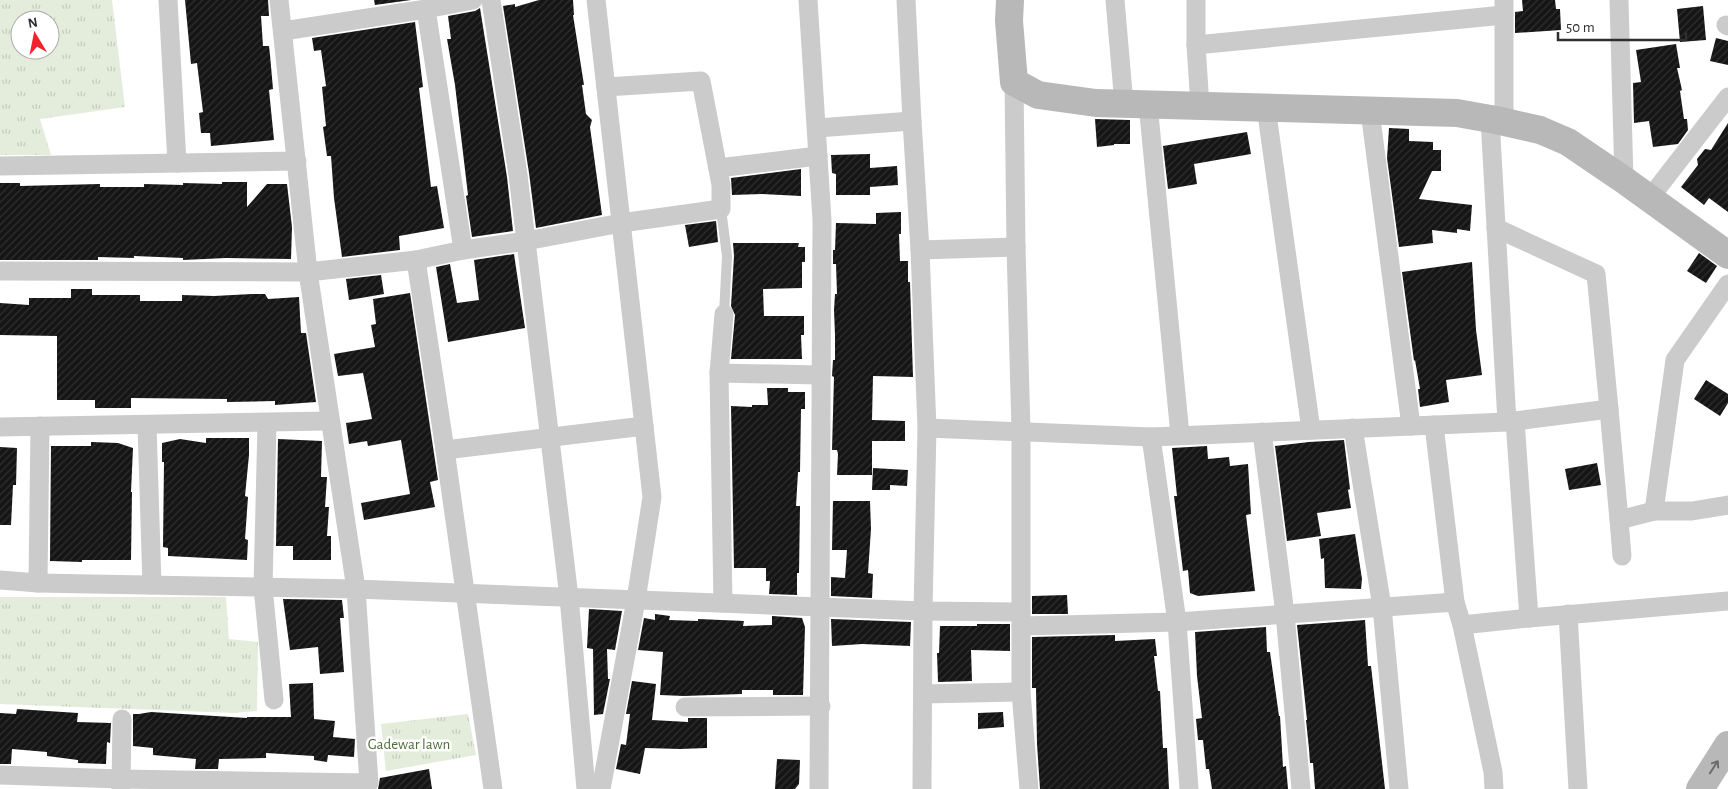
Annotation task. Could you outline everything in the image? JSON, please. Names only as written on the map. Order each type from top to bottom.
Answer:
[{"type":"main road","points":[[1010,0],[1009,21],[1014,82],[1038,95],[1096,103],[1457,113],[1497,120],[1540,130],[1568,142],[1728,255]]},
{"type":"main road","points":[[1700,789],[1728,746]]},
{"type":"main road","points":[[1723,789],[1728,781]]},
{"type":"street","points":[[168,0],[177,162]]},
{"type":"street","points":[[0,775],[121,784],[370,786],[356,589],[329,422],[308,272],[280,0]]},
{"type":"street","points":[[283,31],[473,0]]},
{"type":"street","points":[[491,0],[516,165],[550,438],[569,597],[586,789]]},
{"type":"street","points":[[596,0],[652,497],[636,600],[601,789]]},
{"type":"street","points":[[808,0],[822,220],[820,375],[821,706],[819,789]]},
{"type":"street","points":[[906,0],[920,250],[927,428],[922,789]]},
{"type":"street","points":[[1116,0],[1136,104],[1180,435]]},
{"type":"street","points":[[1196,0],[1196,45],[1200,106]]},
{"type":"street","points":[[1619,0],[1624,180]]},
{"type":"street","points":[[436,5],[463,250]]},
{"type":"street","points":[[1196,45],[1504,8],[1497,120],[1496,228],[1511,422],[1530,618]]},
{"type":"street","points":[[0,271],[308,272],[416,260],[463,250],[622,223],[721,209],[721,185],[701,81],[606,87]]},
{"type":"street","points":[[1014,82],[1021,432],[1021,692],[1029,789]]},
{"type":"street","points":[[1649,199],[1728,97]]},
{"type":"street","points":[[1266,108],[1311,430]]},
{"type":"street","points":[[1370,110],[1411,426]]},
{"type":"street","points":[[817,128],[912,121]]},
{"type":"street","points":[[718,168],[818,156]]},
{"type":"street","points":[[0,166],[296,161]]},
{"type":"street","points":[[1496,228],[1596,274],[1622,556]]},
{"type":"street","points":[[920,250],[1016,247]]},
{"type":"street","points":[[416,260],[466,593],[493,789]]},
{"type":"street","points":[[1654,511],[1675,360],[1728,284]]},
{"type":"street","points":[[723,603],[719,373],[724,314]]},
{"type":"street","points":[[719,373],[820,375]]},
{"type":"street","points":[[927,428],[1151,436],[1511,422],[1608,409]]},
{"type":"street","points":[[0,427],[329,422]]},
{"type":"street","points":[[267,424],[263,587],[274,700]]},
{"type":"street","points":[[147,425],[152,585]]},
{"type":"street","points":[[1434,425],[1455,602],[1462,625],[1494,772],[1494,789]]},
{"type":"street","points":[[38,583],[40,426]]},
{"type":"street","points":[[445,450],[644,426]]},
{"type":"street","points":[[1353,428],[1382,607],[1399,789]]},
{"type":"street","points":[[1262,432],[1284,614],[1301,789]]},
{"type":"street","points":[[1151,436],[1177,622],[1189,789]]},
{"type":"street","points":[[1619,520],[1654,511],[1692,511],[1728,505]]},
{"type":"street","points":[[0,580],[38,583],[356,589],[923,611],[1021,619],[1177,622],[1455,602]]},
{"type":"street","points":[[1462,625],[1728,601]]},
{"type":"street","points":[[1568,614],[1578,789]]},
{"type":"street","points":[[923,694],[1021,692]]},
{"type":"street","points":[[685,707],[821,706]]},
{"type":"street","points":[[121,784],[122,719]]},
{"type":"lane","points":[[721,209],[727,256],[724,314]]},
{"type":"green space","points":[[0,0],[112,0],[125,107],[40,119],[51,155],[0,155]]},
{"type":"green space","points":[[0,597],[226,597],[229,639],[258,642],[257,711],[234,713],[0,704]]},
{"type":"green space","name":"Gadewar lawn","points":[[468,714],[476,755],[386,771],[381,724]]},
{"type":"building","points":[[185,0],[268,0],[269,16],[261,16],[263,46],[269,46],[270,55],[273,89],[269,90],[274,140],[211,146],[210,133],[201,133],[199,113],[203,112],[197,63],[191,64]]},
{"type":"building","points":[[374,0],[411,0],[375,5]]},
{"type":"building","points":[[539,0],[573,0],[573,15],[584,85],[582,85],[586,114],[592,120],[590,127],[602,215],[536,228],[503,6],[515,4],[515,7]]},
{"type":"building","points":[[1522,0],[1555,0],[1556,9],[1560,9],[1561,30],[1515,33],[1515,12],[1523,11]]},
{"type":"building","points":[[1703,6],[1706,40],[1680,42],[1677,9]]},
{"type":"building","points":[[480,8],[507,177],[513,231],[472,237],[455,85],[447,39],[451,39],[448,16],[475,11]]},
{"type":"building","points":[[415,22],[423,87],[419,88],[431,187],[437,186],[444,228],[399,236],[400,250],[342,257],[334,198],[331,156],[327,156],[323,127],[326,126],[322,87],[326,86],[321,50],[314,51],[312,38]]},
{"type":"building","points":[[1716,38],[1728,41],[1728,65],[1710,61]]},
{"type":"building","points":[[1676,44],[1680,68],[1677,68],[1682,90],[1680,91],[1684,119],[1687,119],[1688,130],[1678,144],[1653,147],[1649,121],[1634,123],[1633,83],[1641,82],[1636,50]]},
{"type":"building","points":[[1095,119],[1130,120],[1130,144],[1097,147]]},
{"type":"building","points":[[1728,123],[1728,212],[1709,198],[1704,205],[1681,187],[1698,165],[1697,159],[1705,149],[1711,150]]},
{"type":"building","points":[[1389,128],[1409,129],[1409,141],[1433,142],[1433,150],[1441,150],[1441,171],[1432,171],[1419,199],[1472,205],[1470,231],[1457,229],[1457,233],[1432,230],[1433,243],[1399,247],[1387,158]]},
{"type":"building","points":[[1247,132],[1251,154],[1194,164],[1197,184],[1168,189],[1163,146]]},
{"type":"building","points":[[870,154],[870,168],[897,166],[898,185],[870,187],[870,195],[836,195],[836,174],[832,173],[831,155]]},
{"type":"building","points":[[801,169],[801,196],[732,195],[731,178]]},
{"type":"building","points":[[222,182],[247,182],[247,207],[267,184],[287,184],[292,227],[291,259],[226,258],[183,260],[183,258],[134,256],[134,258],[98,257],[98,260],[0,260],[0,183],[20,183],[20,186],[100,184],[100,187],[144,187],[144,184],[222,184]]},
{"type":"building","points":[[901,212],[901,234],[899,234],[900,261],[908,261],[913,377],[873,376],[872,420],[905,421],[905,441],[872,441],[872,475],[837,475],[838,454],[837,450],[832,450],[834,377],[832,376],[833,360],[835,360],[834,310],[835,294],[837,294],[836,264],[833,264],[833,250],[835,250],[836,223],[876,224],[876,213]]},
{"type":"building","points":[[716,221],[718,242],[689,247],[685,225]]},
{"type":"building","points":[[733,243],[799,243],[798,247],[805,247],[805,262],[802,262],[802,288],[763,289],[764,316],[804,316],[804,335],[801,335],[802,359],[731,359],[735,315],[731,306]]},
{"type":"building","points":[[1699,253],[1717,266],[1706,283],[1687,271]]},
{"type":"building","points":[[514,254],[525,328],[448,342],[436,267],[450,264],[457,303],[479,300],[474,260]]},
{"type":"building","points":[[1472,262],[1476,330],[1482,375],[1446,380],[1449,402],[1420,407],[1418,389],[1420,389],[1414,361],[1402,272]]},
{"type":"building","points":[[381,275],[384,294],[349,300],[346,279]]},
{"type":"building","points":[[71,289],[92,289],[92,295],[140,295],[140,301],[182,301],[182,295],[265,294],[268,299],[299,297],[301,333],[306,333],[316,402],[275,405],[275,401],[227,402],[227,399],[131,398],[131,408],[95,408],[95,400],[57,400],[57,336],[0,335],[0,303],[29,305],[29,298],[71,298]]},
{"type":"building","points":[[410,293],[438,480],[430,482],[435,507],[364,520],[361,503],[410,494],[401,440],[368,446],[367,441],[349,444],[346,423],[372,419],[363,373],[338,376],[334,354],[375,347],[371,325],[376,324],[373,299]]},
{"type":"building","points":[[1706,380],[1728,394],[1728,403],[1720,416],[1694,399]]},
{"type":"building","points":[[767,388],[788,388],[788,392],[805,392],[805,409],[801,409],[800,472],[798,472],[796,506],[800,506],[797,595],[769,594],[770,581],[766,581],[766,568],[734,568],[731,406],[752,407],[752,405],[768,405]]},
{"type":"building","points":[[206,438],[249,438],[245,496],[248,497],[245,539],[248,540],[247,560],[168,556],[168,548],[163,547],[164,462],[162,462],[162,443],[180,439],[206,443]]},
{"type":"building","points":[[278,439],[322,441],[321,477],[327,477],[325,507],[329,507],[327,536],[331,536],[331,560],[293,560],[293,546],[276,546]]},
{"type":"building","points":[[1344,440],[1351,508],[1317,513],[1321,536],[1287,541],[1275,446]]},
{"type":"building","points":[[91,442],[118,443],[133,448],[131,560],[50,561],[51,446],[91,446]]},
{"type":"building","points":[[1207,446],[1208,459],[1229,457],[1230,466],[1248,464],[1251,514],[1246,515],[1255,591],[1198,596],[1190,593],[1188,570],[1183,571],[1174,496],[1177,496],[1172,448]]},
{"type":"building","points":[[0,447],[17,448],[16,485],[13,485],[11,525],[0,525]]},
{"type":"building","points":[[1597,463],[1601,485],[1569,490],[1565,469]]},
{"type":"building","points":[[873,468],[908,470],[907,486],[890,485],[890,490],[872,490]]},
{"type":"building","points":[[833,501],[870,501],[871,529],[868,573],[873,574],[872,598],[831,596],[831,577],[845,578],[847,550],[832,550]]},
{"type":"building","points":[[1355,534],[1362,579],[1361,589],[1325,588],[1324,558],[1321,559],[1319,539]]},
{"type":"building","points":[[1067,595],[1068,614],[1032,614],[1032,596]]},
{"type":"building","points":[[283,599],[342,600],[344,618],[340,618],[344,672],[320,674],[318,647],[290,650]]},
{"type":"building","points":[[589,609],[622,611],[615,650],[607,649],[608,679],[610,679],[603,714],[594,715],[593,649],[587,648]]},
{"type":"building","points":[[655,614],[670,616],[669,620],[744,621],[743,626],[772,625],[772,616],[802,618],[805,627],[803,695],[773,695],[773,690],[742,690],[742,694],[660,695],[663,652],[638,650],[644,618],[655,620]]},
{"type":"building","points":[[831,619],[911,622],[910,646],[862,644],[832,646]]},
{"type":"building","points":[[1365,620],[1368,666],[1371,666],[1385,789],[1315,789],[1313,763],[1310,763],[1297,625]]},
{"type":"building","points":[[977,624],[1010,624],[1010,651],[971,650],[972,681],[938,682],[937,653],[939,653],[940,626],[977,626]]},
{"type":"building","points":[[1266,627],[1267,652],[1270,652],[1280,716],[1283,767],[1286,766],[1288,789],[1212,789],[1209,769],[1206,769],[1203,740],[1198,740],[1196,719],[1202,718],[1197,676],[1195,632]]},
{"type":"building","points":[[1115,635],[1115,641],[1155,639],[1157,656],[1154,656],[1158,691],[1160,691],[1163,748],[1167,748],[1169,789],[1040,789],[1036,688],[1032,688],[1032,637]]},
{"type":"building","points":[[632,681],[656,684],[652,720],[688,722],[688,718],[707,718],[707,748],[645,748],[640,774],[616,769],[621,744],[626,745],[630,714],[626,714]]},
{"type":"building","points":[[313,683],[314,719],[335,721],[333,737],[355,739],[354,757],[328,755],[327,762],[314,760],[314,756],[266,753],[266,758],[219,759],[218,769],[195,769],[196,759],[153,755],[153,748],[133,746],[133,714],[151,712],[247,718],[291,717],[289,684]]},
{"type":"building","points":[[17,709],[78,713],[77,722],[111,723],[110,743],[107,742],[106,764],[78,763],[78,760],[47,756],[47,752],[12,749],[11,764],[0,764],[0,713],[16,714]]},
{"type":"building","points":[[1003,712],[1004,727],[978,729],[978,713]]},
{"type":"building","points":[[777,759],[800,760],[799,784],[795,789],[775,789]]},
{"type":"building","points":[[429,769],[432,789],[378,789],[380,778]]}]
